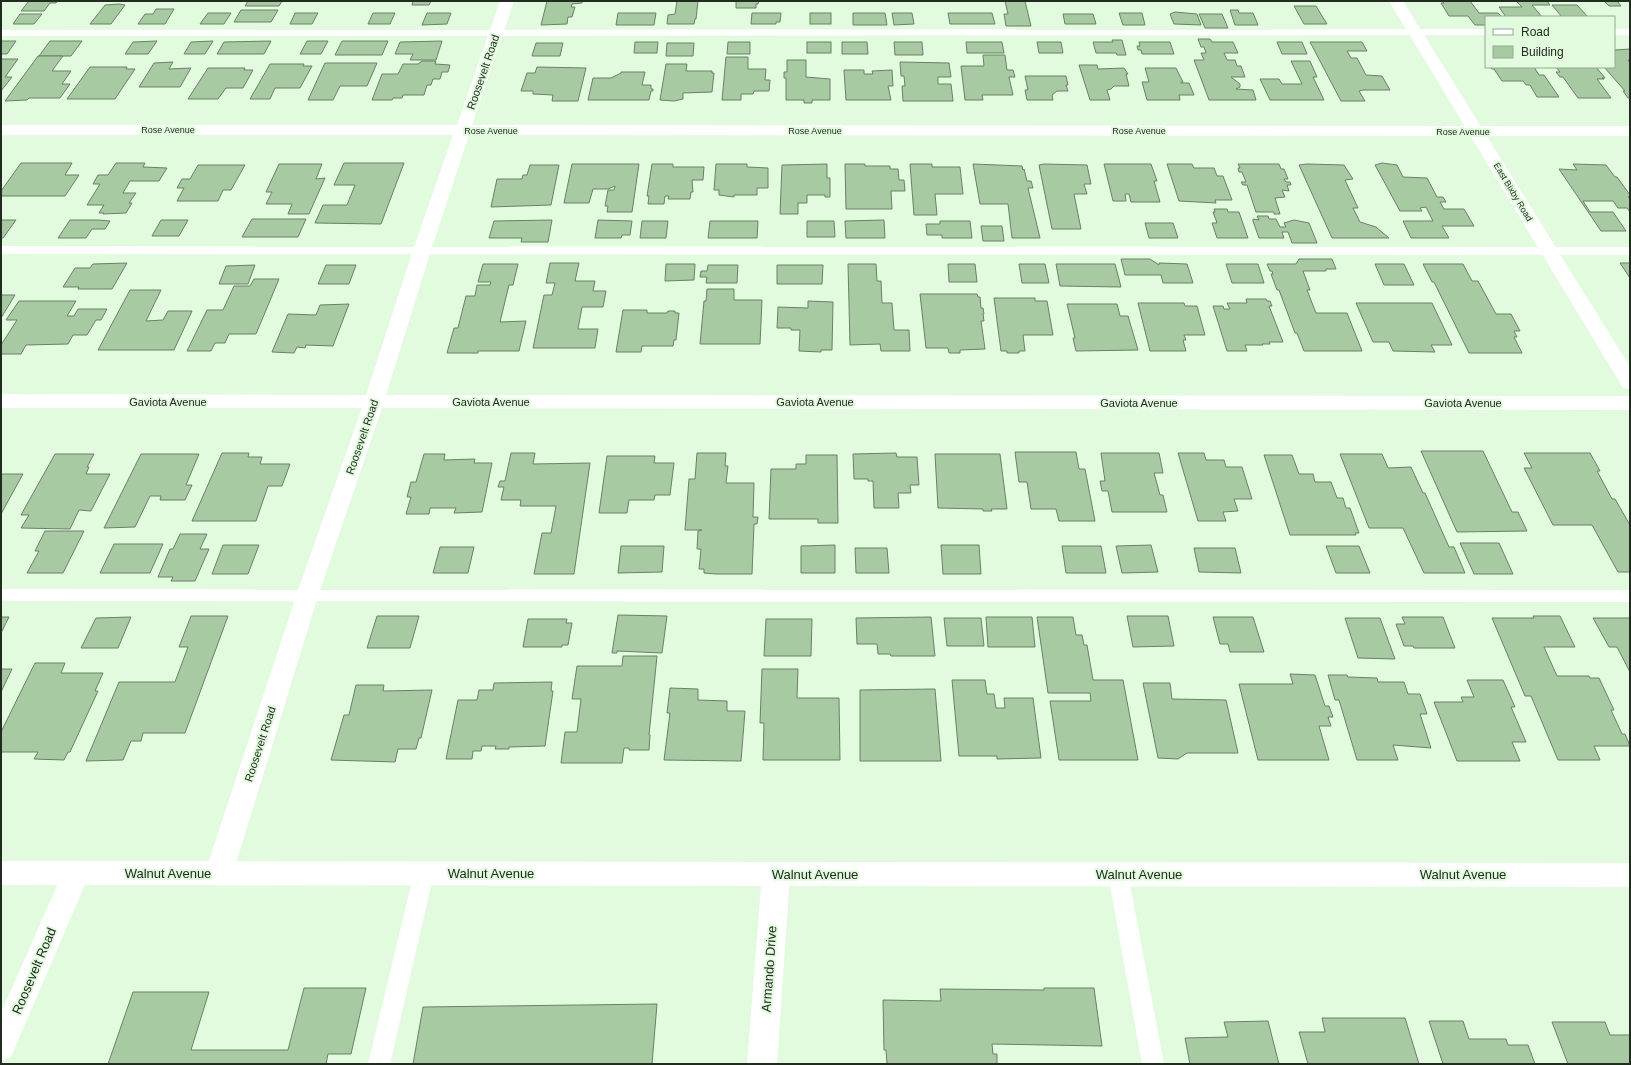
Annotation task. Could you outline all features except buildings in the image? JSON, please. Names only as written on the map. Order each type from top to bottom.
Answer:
[{"type":"street","name":"Roosevelt Road","points":[[219,873],[307,596],[374,402],[422,250],[507,1]]},
{"type":"street","name":"East Bixby Road","points":[[1396,1],[1630,383]]},
{"type":"street","name":"Rose Avenue","points":[[1,130],[1630,131]]},
{"type":"street","name":"Gaviota Avenue","points":[[1,401],[1630,403]]},
{"type":"street","name":"Walnut Avenue","points":[[1,873],[1630,875]]},
{"type":"street","name":"Roosevelt Road","points":[[1,1047],[76,873]]},
{"type":"street","name":"Armando Drive","points":[[762,1064],[776,874]]},
{"type":"lane","points":[[1,33],[497,34],[1485,32]]},
{"type":"lane","points":[[1615,32],[1630,32]]},
{"type":"lane","points":[[1,250],[1630,251]]},
{"type":"lane","points":[[1,595],[1630,596]]},
{"type":"lane","points":[[379,1064],[424,873]]},
{"type":"lane","points":[[1118,874],[1153,1064]]}]
